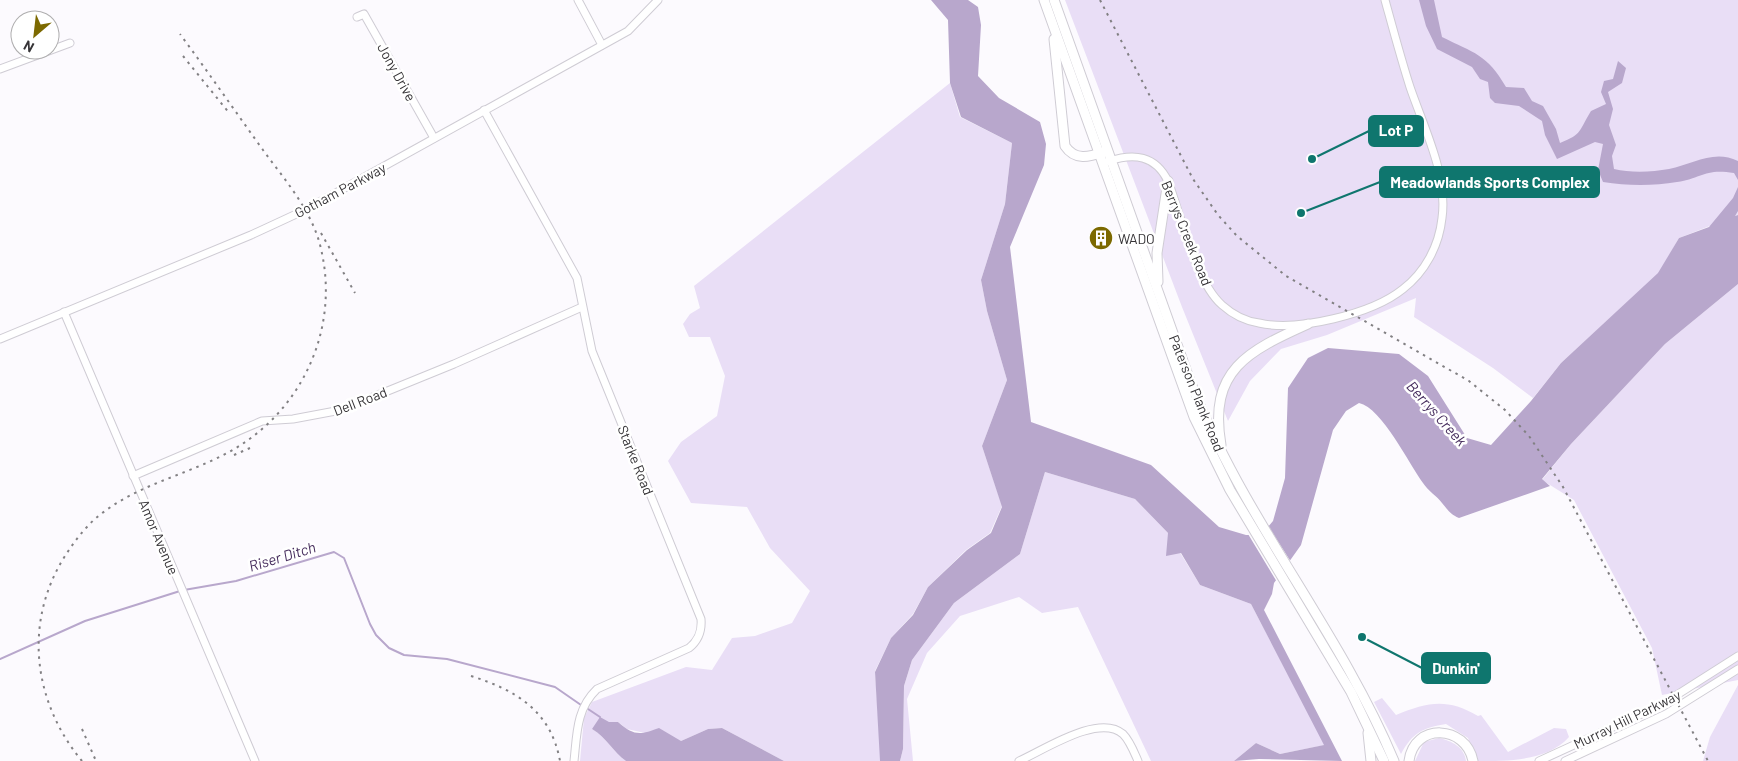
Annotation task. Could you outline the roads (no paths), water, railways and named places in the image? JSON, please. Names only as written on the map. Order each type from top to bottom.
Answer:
[{"type":"main road","name":"Paterson Plank Road","points":[[1044,0],[1103,152]]},
{"type":"main road","name":"Paterson Plank Road","points":[[1054,0],[1106,162],[1194,417],[1224,480],[1364,696],[1394,761]]},
{"type":"main road","points":[[1052,24],[1063,143],[1075,156],[1084,157],[1103,152]]},
{"type":"main road","name":"Paterson Plank Road","points":[[1106,162],[1160,296],[1195,395],[1256,527]]},
{"type":"main road","points":[[1160,296],[1157,253],[1168,181]]},
{"type":"main road","points":[[1223,458],[1217,412],[1228,379],[1257,349],[1308,324]]},
{"type":"main road","name":"Paterson Plank Road","points":[[1287,577],[1368,725],[1384,761]]},
{"type":"main road","points":[[1368,725],[1371,761]]},
{"type":"main road","points":[[1409,761],[1411,750],[1418,741],[1427,735],[1438,732],[1449,733],[1459,738],[1467,745],[1473,761]]},
{"type":"street","points":[[578,0],[602,46]]},
{"type":"street","name":"Gotham Parkway","points":[[0,339],[284,220],[602,46],[636,25],[658,0]]},
{"type":"street","name":"Berrys Creek Road","points":[[1106,162],[1132,156],[1146,158],[1158,167],[1168,181],[1203,278],[1217,299],[1235,314],[1257,323],[1274,325],[1308,324],[1372,306],[1396,294],[1416,277],[1426,263],[1440,232],[1443,209],[1440,183],[1385,0]]},
{"type":"street","name":"Jony Drive","points":[[358,18],[364,14],[434,138]]},
{"type":"street","points":[[0,69],[70,43]]},
{"type":"street","name":"Starke Road","points":[[484,110],[577,278],[592,352],[700,616],[702,626],[698,638],[689,648],[597,688],[590,695],[578,721],[574,761]]},
{"type":"street","name":"Dell Road","points":[[133,476],[262,421],[320,415],[341,410],[454,364],[582,307]]},
{"type":"street","name":"Amor Avenue","points":[[64,312],[256,761]]},
{"type":"street","name":"Murray Hill Parkway","points":[[1539,761],[1661,705],[1738,656]]},
{"type":"street","name":"Murray Hill Parkway","points":[[1565,761],[1666,714],[1738,669]]},
{"type":"street","points":[[1019,761],[1090,728],[1104,726],[1123,734],[1128,739],[1138,761]]},
{"type":"water","name":"Berrys Creek","points":[[931,0],[968,0],[978,7],[981,25],[978,76],[999,98],[1040,122],[1046,144],[1044,165],[1010,247],[1031,422],[1151,465],[1219,527],[1246,535],[1261,535],[1273,521],[1285,478],[1288,388],[1308,358],[1328,348],[1399,354],[1428,376],[1467,438],[1491,445],[1531,401],[1561,363],[1658,273],[1679,238],[1709,227],[1733,198],[1738,187],[1738,211],[1735,216],[1738,215],[1738,284],[1665,344],[1571,444],[1542,479],[1550,486],[1459,518],[1449,512],[1440,500],[1425,486],[1377,415],[1368,407],[1359,403],[1346,411],[1333,430],[1301,545],[1274,583],[1272,594],[1264,610],[1342,761],[1259,759],[1234,761],[1256,743],[1280,754],[1324,745],[1251,604],[1200,585],[1181,553],[1166,556],[1168,533],[1135,499],[1045,472],[1020,554],[954,603],[912,660],[904,686],[903,749],[900,761],[880,761],[875,672],[891,638],[913,615],[928,587],[967,550],[991,533],[1002,507],[982,446],[1007,380],[987,311],[981,280],[1005,204],[1012,143],[961,117],[950,83],[948,20]]},
{"type":"water","points":[[1419,0],[1434,0],[1442,37],[1471,51],[1486,61],[1506,87],[1524,88],[1532,101],[1543,106],[1556,129],[1560,143],[1577,134],[1591,111],[1606,104],[1601,92],[1604,81],[1613,79],[1618,61],[1626,68],[1622,83],[1608,92],[1613,109],[1609,125],[1616,145],[1612,156],[1614,169],[1634,172],[1656,171],[1720,156],[1738,161],[1738,180],[1734,173],[1716,172],[1677,182],[1650,185],[1603,182],[1598,170],[1603,144],[1595,142],[1557,159],[1545,135],[1542,121],[1519,106],[1495,103],[1490,98],[1488,82],[1480,79],[1472,67],[1437,49],[1426,26]]},
{"type":"water","points":[[600,717],[609,722],[618,722],[628,730],[637,733],[659,728],[681,741],[708,729],[722,728],[784,761],[626,761],[592,729]]},
{"type":"waterway","name":"Riser Ditch","points":[[184,590],[236,581],[334,552],[344,558],[370,624],[376,635],[389,648],[404,655],[447,659],[555,687],[581,705]]},
{"type":"waterway","name":"Riser Ditch","points":[[0,659],[85,621],[180,591]]},
{"type":"waterway","name":"Riser Ditch","points":[[585,707],[600,717]]},
{"type":"railway","points":[[1100,0],[1193,179],[1218,215],[1237,236],[1286,276],[1469,381],[1505,410],[1529,436],[1563,487],[1708,761]]},
{"type":"railway","points":[[82,761],[65,738],[53,713],[44,688],[39,661],[39,634],[43,608],[52,581],[65,556],[93,521],[120,501],[229,452],[255,435],[277,415],[295,391],[310,366],[319,338],[325,309],[325,279],[321,249],[312,222],[289,185],[180,34]]},
{"type":"railway","points":[[183,56],[230,114]]},
{"type":"railway","points":[[321,233],[355,293]]},
{"type":"railway","points":[[234,455],[250,448]]},
{"type":"railway","points":[[471,676],[503,688],[529,705],[549,729],[560,761]]},
{"type":"railway","points":[[82,729],[96,761]]},
{"type":"place","name":"Lot P","points":[[1312,159]]},
{"type":"place","name":"Meadowlands Sports Complex","points":[[1301,213]]},
{"type":"place","name":"WADO","points":[[1101,238]]},
{"type":"place","name":"Dunkin'","points":[[1362,637]]}]
